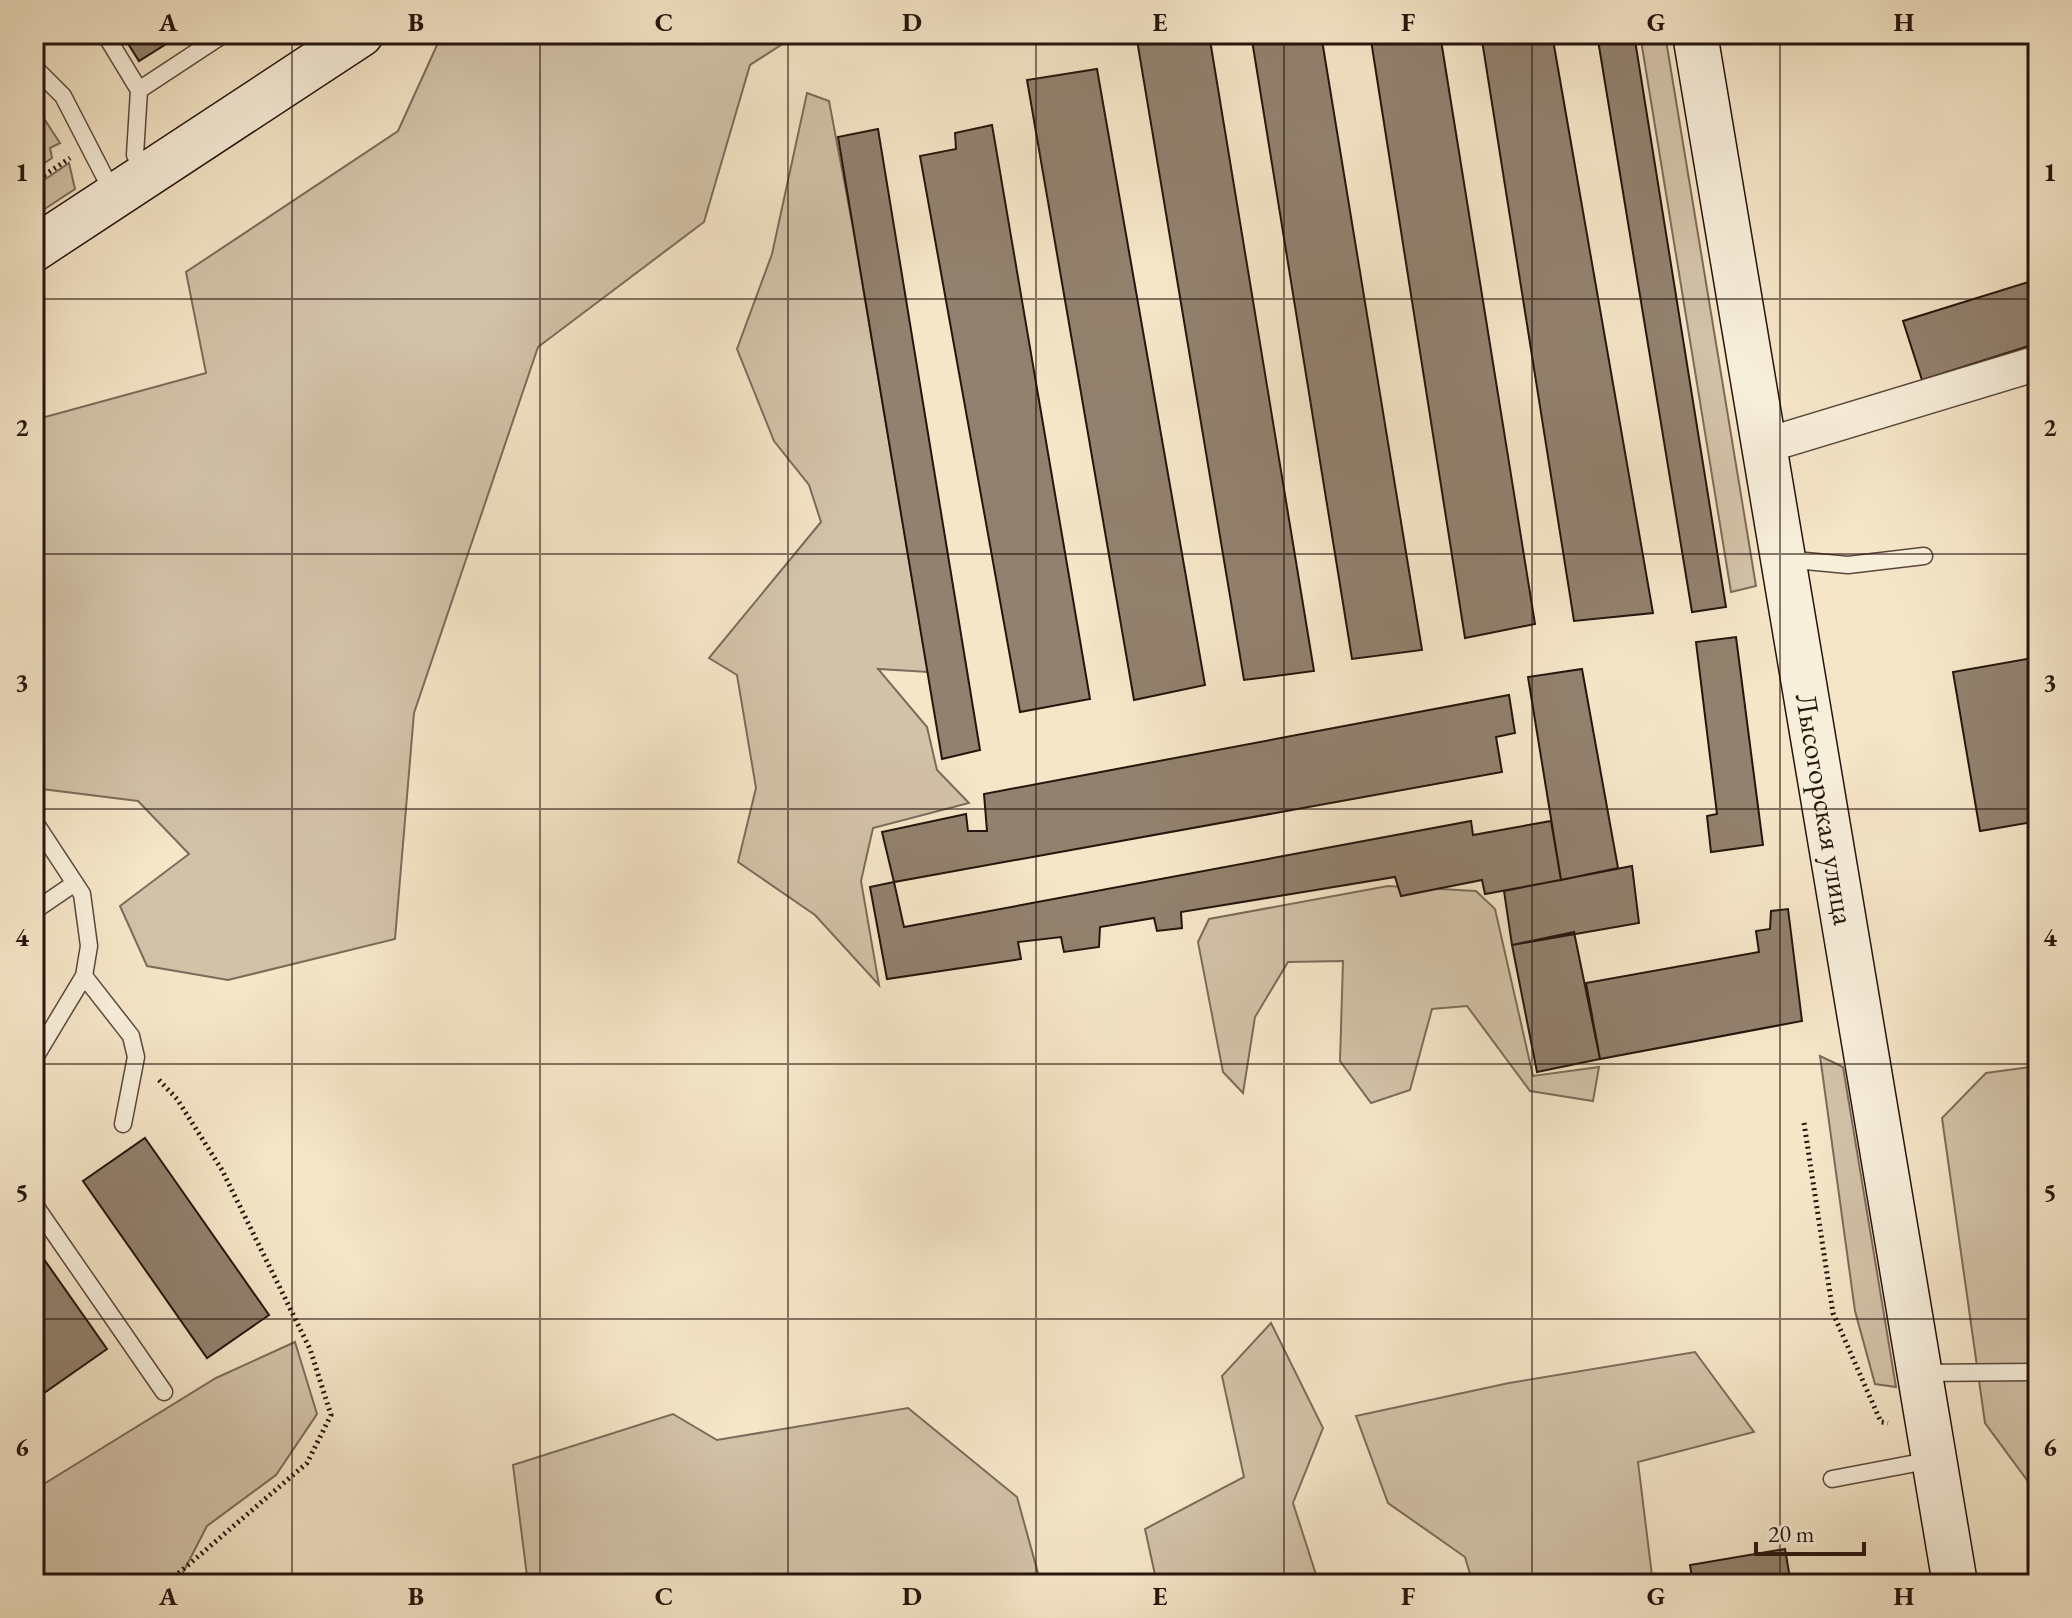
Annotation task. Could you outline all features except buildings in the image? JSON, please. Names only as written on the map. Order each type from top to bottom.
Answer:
[{"type":"street","points":[[34,249],[361,34]]},
{"type":"street","name":"Лысогорская улица","points":[[1695,34],[1955,1584]]},
{"type":"street","points":[[1764,446],[2038,363]]},
{"type":"lane","points":[[105,34],[139,90],[130,186]]},
{"type":"lane","points":[[139,90],[224,34]]},
{"type":"lane","points":[[34,67],[63,96],[88,145],[130,186]]},
{"type":"lane","points":[[1783,559],[1848,565],[1924,556]]},
{"type":"lane","points":[[34,821],[82,894],[89,946],[84,976],[34,1059]]},
{"type":"lane","points":[[34,911],[75,883]]},
{"type":"lane","points":[[84,976],[131,1036],[136,1057],[123,1124]]},
{"type":"lane","points":[[34,1204],[164,1392]]},
{"type":"lane","points":[[1919,1373],[2038,1372]]},
{"type":"lane","points":[[1832,1479],[1934,1460]]},
{"type":"path","points":[[34,182],[88,145]]},
{"type":"path","points":[[136,1057],[177,1099],[222,1170],[310,1349],[331,1415],[307,1463],[166,1584]]},
{"type":"path","points":[[1804,1123],[1833,1313],[1881,1422]]},
{"type":"shaded area","points":[[442,34],[798,34],[750,65],[704,222],[538,347],[414,713],[395,939],[228,980],[147,966],[120,906],[189,854],[138,801],[34,788],[34,420],[206,373],[186,272],[398,131]]},
{"type":"shaded area","points":[[1640,34],[1665,34],[1756,586],[1731,592]]},
{"type":"shaded area","points":[[807,93],[829,101],[928,672],[878,669],[927,727],[937,770],[969,803],[873,828],[861,881],[879,985],[815,915],[738,862],[756,788],[737,675],[709,658],[821,522],[809,485],[774,441],[737,349],[772,254]]},
{"type":"shaded area","points":[[41,114],[60,143],[50,148],[52,158],[34,170],[34,119]]},
{"type":"shaded area","points":[[69,163],[75,189],[34,216],[34,187]]},
{"type":"shaded area","points":[[1388,886],[1476,891],[1495,909],[1533,1076],[1599,1067],[1593,1101],[1530,1091],[1467,1006],[1432,1009],[1410,1090],[1371,1103],[1340,1061],[1343,961],[1288,962],[1255,1017],[1243,1093],[1223,1072],[1198,942],[1209,919]]},
{"type":"shaded area","points":[[1820,1056],[1843,1067],[1896,1387],[1875,1384],[1855,1311]]},
{"type":"shaded area","points":[[2038,1066],[2038,1495],[1985,1423],[1942,1118],[1986,1073]]},
{"type":"shaded area","points":[[1271,1323],[1323,1428],[1293,1503],[1319,1584],[1157,1584],[1145,1529],[1244,1477],[1222,1376]]},
{"type":"shaded area","points":[[295,1342],[317,1414],[276,1475],[207,1526],[177,1584],[34,1584],[34,1490],[216,1378]]},
{"type":"shaded area","points":[[1695,1352],[1754,1432],[1638,1462],[1653,1584],[1473,1584],[1465,1557],[1388,1503],[1356,1416],[1509,1383]]},
{"type":"shaded area","points":[[908,1408],[1017,1497],[1041,1584],[528,1584],[513,1465],[673,1414],[717,1440]]}]
